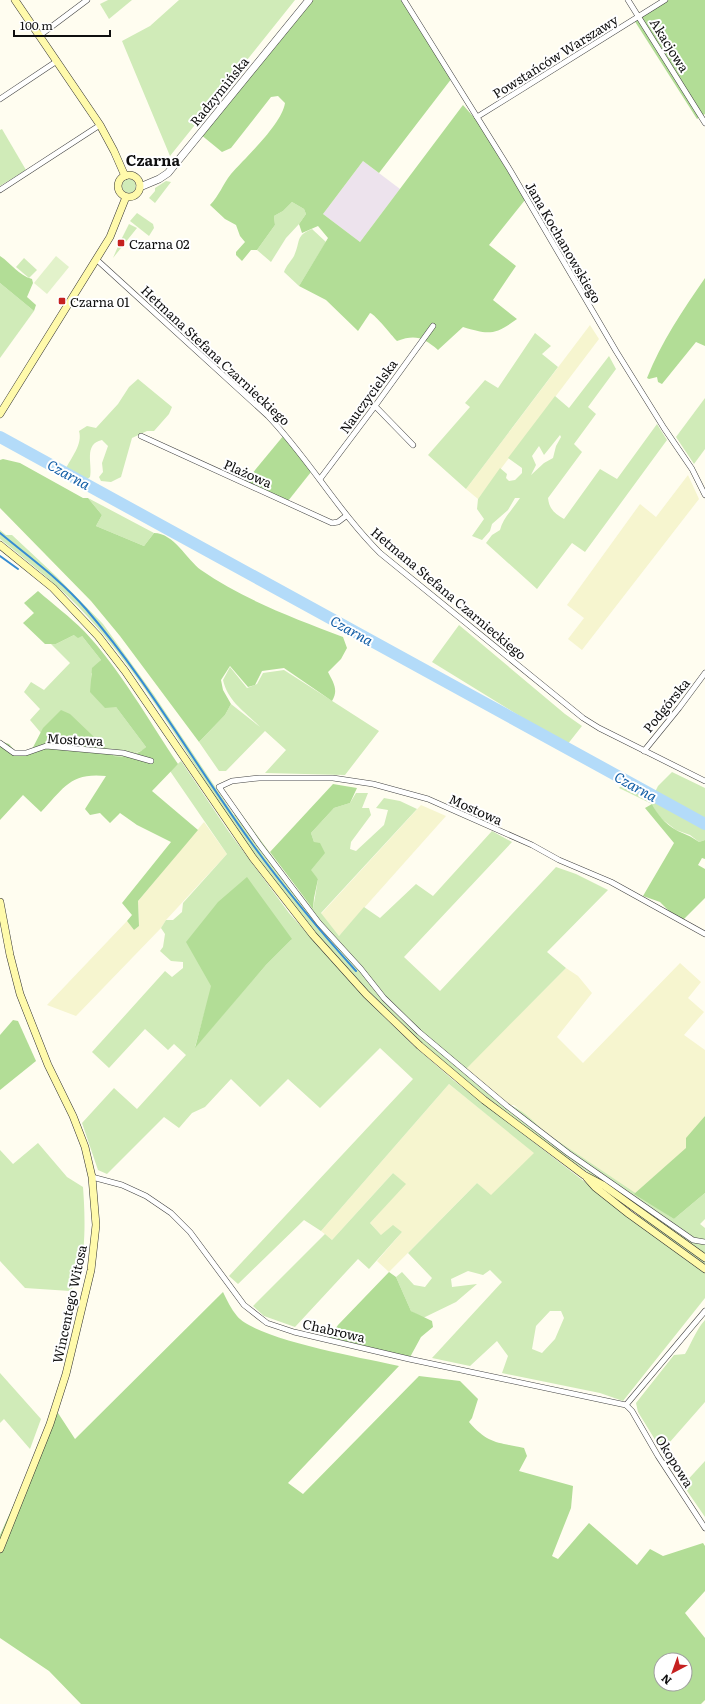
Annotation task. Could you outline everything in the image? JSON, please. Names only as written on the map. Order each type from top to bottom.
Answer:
[{"type":"main road","points":[[15,0],[100,125],[125,176]]},
{"type":"main road","points":[[125,176],[136,177],[140,186],[136,195],[126,197]]},
{"type":"main road","points":[[125,176],[120,181],[119,189],[126,197]]},
{"type":"main road","points":[[0,414],[97,260],[110,237],[126,197]]},
{"type":"main road","points":[[0,545],[53,588],[86,622],[108,648],[253,858],[286,902],[340,967],[392,1020],[462,1083],[584,1175],[603,1185],[705,1258]]},
{"type":"main road","name":"Wincentego Witosa","points":[[0,902],[10,955],[20,994],[48,1064],[73,1116],[85,1147],[92,1177],[96,1206],[95,1244],[91,1270],[66,1374],[50,1424],[0,1549]]},
{"type":"main road","points":[[584,1175],[595,1187],[705,1269]]},
{"type":"street","points":[[39,36],[87,0]]},
{"type":"street","name":"Radzymińska","points":[[140,186],[159,179],[168,173],[309,0]]},
{"type":"street","name":"Jana Kochanowskiego","points":[[404,0],[477,117],[616,351],[664,428],[692,469],[705,495]]},
{"type":"street","name":"Akacjowa","points":[[628,0],[705,123]]},
{"type":"street","name":"Powstańców Warszawy","points":[[477,117],[665,0]]},
{"type":"street","points":[[0,99],[57,62]]},
{"type":"street","points":[[0,190],[100,125]]},
{"type":"street","name":"Hetmana Stefana Czarnieckiego","points":[[97,260],[268,416],[289,438],[346,516],[380,553],[569,707],[599,728],[705,780]]},
{"type":"street","name":"Nauczycielska","points":[[320,479],[433,326]]},
{"type":"street","points":[[375,406],[413,446]]},
{"type":"street","name":"Plażowa","points":[[140,436],[332,522],[338,522],[346,516]]},
{"type":"street","name":"Podgórska","points":[[644,751],[705,673]]},
{"type":"street","name":"Mostowa","points":[[0,743],[14,753],[26,753],[46,746],[123,753],[152,761]]},
{"type":"street","name":"Mostowa","points":[[705,934],[611,882],[559,860],[532,846],[428,799],[373,784],[333,778],[259,778],[232,781],[219,787],[263,850],[319,923],[361,969],[384,998],[419,1032],[507,1106],[568,1153],[693,1240],[705,1242]]},
{"type":"street","name":"Chabrowa","points":[[92,1177],[122,1185],[140,1193],[170,1213],[190,1232],[244,1305],[267,1323],[294,1332],[408,1359],[626,1405]]},
{"type":"street","points":[[626,1405],[705,1311]]},
{"type":"street","name":"Okopowa","points":[[626,1405],[632,1411],[658,1456],[705,1528]]},
{"type":"shaded area","points":[[363,161],[400,189],[360,242],[323,214]]},
{"type":"green space","points":[[108,0],[132,0],[109,19],[100,4]]},
{"type":"green space","points":[[179,0],[295,0],[170,156],[122,41],[150,26]]},
{"type":"green space","points":[[310,0],[404,0],[452,78],[379,173],[363,161],[323,214],[360,242],[463,105],[478,122],[525,200],[489,245],[516,266],[493,300],[517,319],[503,328],[497,331],[486,332],[463,327],[438,350],[419,338],[409,338],[397,341],[380,321],[370,313],[358,331],[326,300],[299,286],[328,238],[318,226],[302,233],[299,224],[306,214],[304,209],[292,202],[283,211],[274,216],[275,225],[257,250],[251,250],[242,261],[236,255],[236,252],[245,242],[240,236],[236,225],[225,219],[210,205],[231,174],[271,130],[285,103],[278,96],[271,97],[231,148],[222,152],[200,134]]},
{"type":"green space","points":[[666,0],[705,0],[705,114],[697,119],[634,20]]},
{"type":"green space","points":[[2,129],[26,170],[0,186],[0,130]]},
{"type":"green space","points":[[129,179],[134,181],[136,186],[134,191],[129,193],[124,191],[122,186],[124,181]]},
{"type":"green space","points":[[166,181],[171,182],[155,203],[149,198],[155,191],[155,188]]},
{"type":"green space","points":[[292,202],[304,209],[306,214],[286,238],[271,262],[257,250],[275,225],[274,216],[283,211]]},
{"type":"green space","points":[[137,213],[153,224],[154,228],[149,236],[130,221]]},
{"type":"green space","points":[[129,224],[137,228],[113,258],[119,244],[122,245],[124,242],[121,240]]},
{"type":"green space","points":[[312,229],[326,242],[299,286],[284,272],[294,256],[299,240],[303,234]]},
{"type":"green space","points":[[0,256],[19,272],[32,279],[33,283],[27,297],[36,305],[34,311],[0,283]]},
{"type":"green space","points":[[56,256],[69,267],[47,294],[34,283]]},
{"type":"green space","points":[[24,258],[37,270],[29,278],[16,267]]},
{"type":"green space","points":[[705,278],[705,346],[696,342],[662,384],[658,382],[657,377],[647,378],[666,339]]},
{"type":"green space","points":[[0,283],[34,311],[0,358]]},
{"type":"green space","points":[[590,325],[599,339],[478,499],[466,489]]},
{"type":"green space","points":[[535,333],[551,346],[542,354],[558,367],[466,489],[428,455],[470,407],[465,403],[485,380],[498,388]]},
{"type":"green space","points":[[609,356],[616,369],[588,407],[596,414],[574,444],[582,452],[548,498],[553,511],[564,519],[600,469],[617,479],[657,424],[667,440],[585,552],[572,543],[537,589],[486,543],[492,535],[500,530],[506,518],[520,498],[515,498],[508,510],[492,524],[490,531],[482,540],[472,536],[484,519],[477,509],[478,499],[500,468],[507,474],[506,478],[509,481],[515,480],[522,473],[522,468],[508,458],[555,396],[569,408]],"holes":[[[560,435],[561,437],[556,446],[553,458],[544,463],[531,475],[536,465],[532,456],[539,446],[544,455]]]},
{"type":"green space","points":[[138,379],[172,407],[169,414],[154,431],[147,431],[132,438],[121,477],[111,482],[101,481],[99,477],[103,472],[102,463],[108,446],[102,440],[96,442],[91,450],[90,477],[85,481],[65,470],[78,446],[80,436],[79,431],[87,426],[96,428],[118,404],[129,387]]},
{"type":"green space","points":[[705,398],[705,449],[694,464],[676,437]]},
{"type":"green space","points":[[284,435],[311,472],[288,501],[246,481]]},
{"type":"green space","points":[[3,459],[20,463],[83,498],[88,498],[102,515],[96,526],[144,546],[154,533],[168,537],[196,566],[217,581],[270,608],[343,637],[347,648],[341,659],[328,672],[335,690],[332,701],[284,668],[262,671],[255,685],[248,687],[230,666],[221,680],[223,690],[231,704],[225,715],[199,742],[120,636],[91,601],[0,508],[0,460]]},
{"type":"green space","points":[[688,475],[699,499],[582,650],[568,639],[584,618],[567,605],[640,504],[656,517]]},
{"type":"green space","points":[[88,498],[154,533],[144,546],[96,526],[102,515]]},
{"type":"green space","points":[[0,530],[6,535],[12,535],[57,577],[103,624],[154,695],[234,815],[240,812],[313,909],[318,879],[310,870],[314,842],[311,833],[334,808],[350,803],[356,793],[368,793],[362,808],[369,808],[371,815],[351,842],[350,849],[356,851],[384,825],[388,810],[376,808],[384,798],[400,801],[417,809],[321,913],[339,936],[364,907],[380,918],[416,884],[433,896],[492,831],[512,842],[404,957],[440,991],[556,867],[576,874],[608,890],[547,952],[566,968],[466,1069],[508,1105],[519,1109],[549,1135],[674,1219],[705,1193],[705,1219],[700,1224],[705,1228],[705,1298],[623,1401],[600,1393],[502,1373],[508,1356],[497,1341],[470,1366],[432,1358],[502,1282],[490,1270],[483,1275],[468,1271],[451,1279],[452,1287],[477,1284],[456,1302],[423,1318],[411,1311],[396,1277],[402,1272],[414,1285],[425,1287],[432,1278],[408,1253],[477,1183],[491,1195],[534,1153],[449,1084],[321,1231],[304,1220],[238,1284],[229,1276],[413,1079],[380,1048],[320,1108],[288,1079],[260,1107],[231,1079],[205,1107],[192,1113],[179,1128],[164,1117],[107,1174],[98,1170],[82,1123],[114,1088],[137,1109],[186,1055],[174,1044],[168,1050],[145,1029],[109,1068],[92,1052],[165,971],[172,977],[183,968],[183,962],[171,961],[160,951],[163,947],[165,934],[161,928],[166,920],[173,920],[182,912],[183,903],[227,854],[170,771],[181,761],[229,832],[289,913],[366,999],[413,1045],[453,1080],[634,1220],[643,1210],[550,1145],[490,1100],[432,1052],[386,1010],[319,937],[248,847],[161,712],[114,647],[68,596],[0,539]],"holes":[[[292,939],[266,965],[195,1047],[212,986]],[[550,1311],[561,1311],[564,1318],[555,1339],[542,1353],[532,1349],[536,1326]]]},
{"type":"green space","points":[[38,591],[84,631],[122,678],[178,764],[152,791],[198,830],[138,901],[139,926],[134,930],[127,921],[132,915],[122,903],[171,842],[137,825],[120,813],[110,823],[100,813],[90,815],[85,809],[106,776],[94,775],[75,780],[62,789],[41,812],[23,795],[0,820],[0,741],[9,744],[15,751],[29,755],[43,728],[61,710],[70,714],[114,756],[122,757],[131,755],[146,747],[116,707],[105,708],[90,692],[92,668],[101,660],[82,636],[78,638],[74,635],[56,644],[45,644],[23,623],[34,613],[24,603]]},
{"type":"green space","points":[[459,625],[565,714],[582,726],[567,745],[432,662]]},
{"type":"green space","points":[[74,635],[82,636],[101,660],[91,674],[92,688],[116,707],[146,747],[143,750],[121,759],[114,756],[94,739],[44,728],[41,733],[30,720],[40,709],[24,692],[31,682],[44,690],[70,663],[51,644],[56,644]]},
{"type":"green space","points":[[230,667],[247,688],[257,684],[263,673],[284,670],[379,731],[345,775],[265,773],[286,750],[265,731],[226,771],[219,771],[199,742],[225,715],[231,704],[260,727],[238,706],[225,688],[223,680]]},
{"type":"green space","points":[[672,772],[705,788],[705,822],[654,794],[658,786]]},
{"type":"green space","points":[[625,781],[705,826],[705,840],[699,842],[690,835],[676,830],[658,816],[652,804],[619,788]]},
{"type":"green space","points":[[333,784],[357,788],[350,803],[334,808],[311,833],[314,842],[320,843],[325,853],[311,870],[318,879],[313,909],[270,852]]},
{"type":"green space","points":[[652,804],[656,811],[672,828],[699,842],[705,840],[705,859],[702,858],[698,865],[705,869],[705,898],[683,920],[671,913],[660,902],[643,896],[674,843],[645,808]]},
{"type":"green space","points":[[421,805],[446,816],[339,936],[321,914]]},
{"type":"green space","points":[[204,822],[227,854],[166,920],[161,928],[76,1016],[47,1005],[127,921],[134,930],[139,926],[138,901]]},
{"type":"green space","points":[[247,877],[292,939],[266,965],[195,1048],[211,986],[186,942],[218,902]]},
{"type":"green space","points":[[680,963],[701,982],[688,998],[704,1012],[684,1035],[705,1050],[705,1116],[687,1148],[634,1194],[535,1125],[533,1121],[514,1105],[508,1105],[465,1069],[566,968],[578,976],[592,993],[557,1037],[583,1063]]},
{"type":"green space","points":[[13,1020],[18,1021],[36,1061],[0,1090],[0,1035]]},
{"type":"green space","points":[[449,1084],[535,1153],[491,1196],[477,1183],[389,1272],[377,1261],[402,1232],[381,1235],[370,1223],[405,1184],[393,1173],[332,1240],[321,1231]]},
{"type":"green space","points":[[705,1116],[705,1193],[674,1219],[634,1194],[686,1148],[686,1138]]},
{"type":"green space","points":[[38,1143],[67,1177],[83,1187],[85,1226],[83,1256],[76,1282],[70,1291],[25,1288],[0,1261],[0,1150],[13,1164]]},
{"type":"green space","points":[[393,1173],[406,1184],[370,1223],[381,1235],[393,1225],[402,1232],[369,1269],[358,1259],[295,1327],[264,1316],[253,1306],[325,1234],[332,1240]]},
{"type":"green space","points":[[389,1272],[396,1277],[411,1311],[432,1321],[433,1327],[421,1337],[409,1359],[328,1339],[338,1325]]},
{"type":"green space","points":[[223,1292],[237,1316],[248,1325],[266,1333],[313,1347],[399,1366],[288,1483],[303,1494],[419,1376],[460,1381],[478,1399],[472,1418],[469,1422],[482,1434],[494,1441],[524,1448],[527,1456],[519,1471],[573,1486],[571,1508],[552,1556],[558,1559],[589,1523],[637,1565],[650,1549],[663,1556],[703,1543],[705,1546],[705,1591],[685,1613],[705,1638],[705,1700],[701,1704],[81,1704],[49,1671],[0,1638],[0,1535],[50,1424],[58,1413],[75,1439]]},
{"type":"green space","points":[[705,1320],[705,1402],[662,1451],[638,1412],[636,1403],[674,1355],[685,1354]]},
{"type":"green space","points":[[0,1373],[41,1419],[30,1449],[4,1419],[0,1423]]},
{"type":"green space","points":[[705,1461],[705,1517],[683,1485]]},
{"type":"waterway","name":"Czarna","points":[[0,437],[705,824]]},
{"type":"waterway","points":[[0,533],[66,588],[109,637],[131,666],[253,845],[303,910],[356,971]]},
{"type":"waterway","points":[[0,556],[18,569]]},
{"type":"place","name":"Czarna 02","points":[[121,243]]},
{"type":"place","name":"Czarna 01","points":[[62,301]]},
{"type":"district","name":"Czarna","points":[[153,159]]}]
